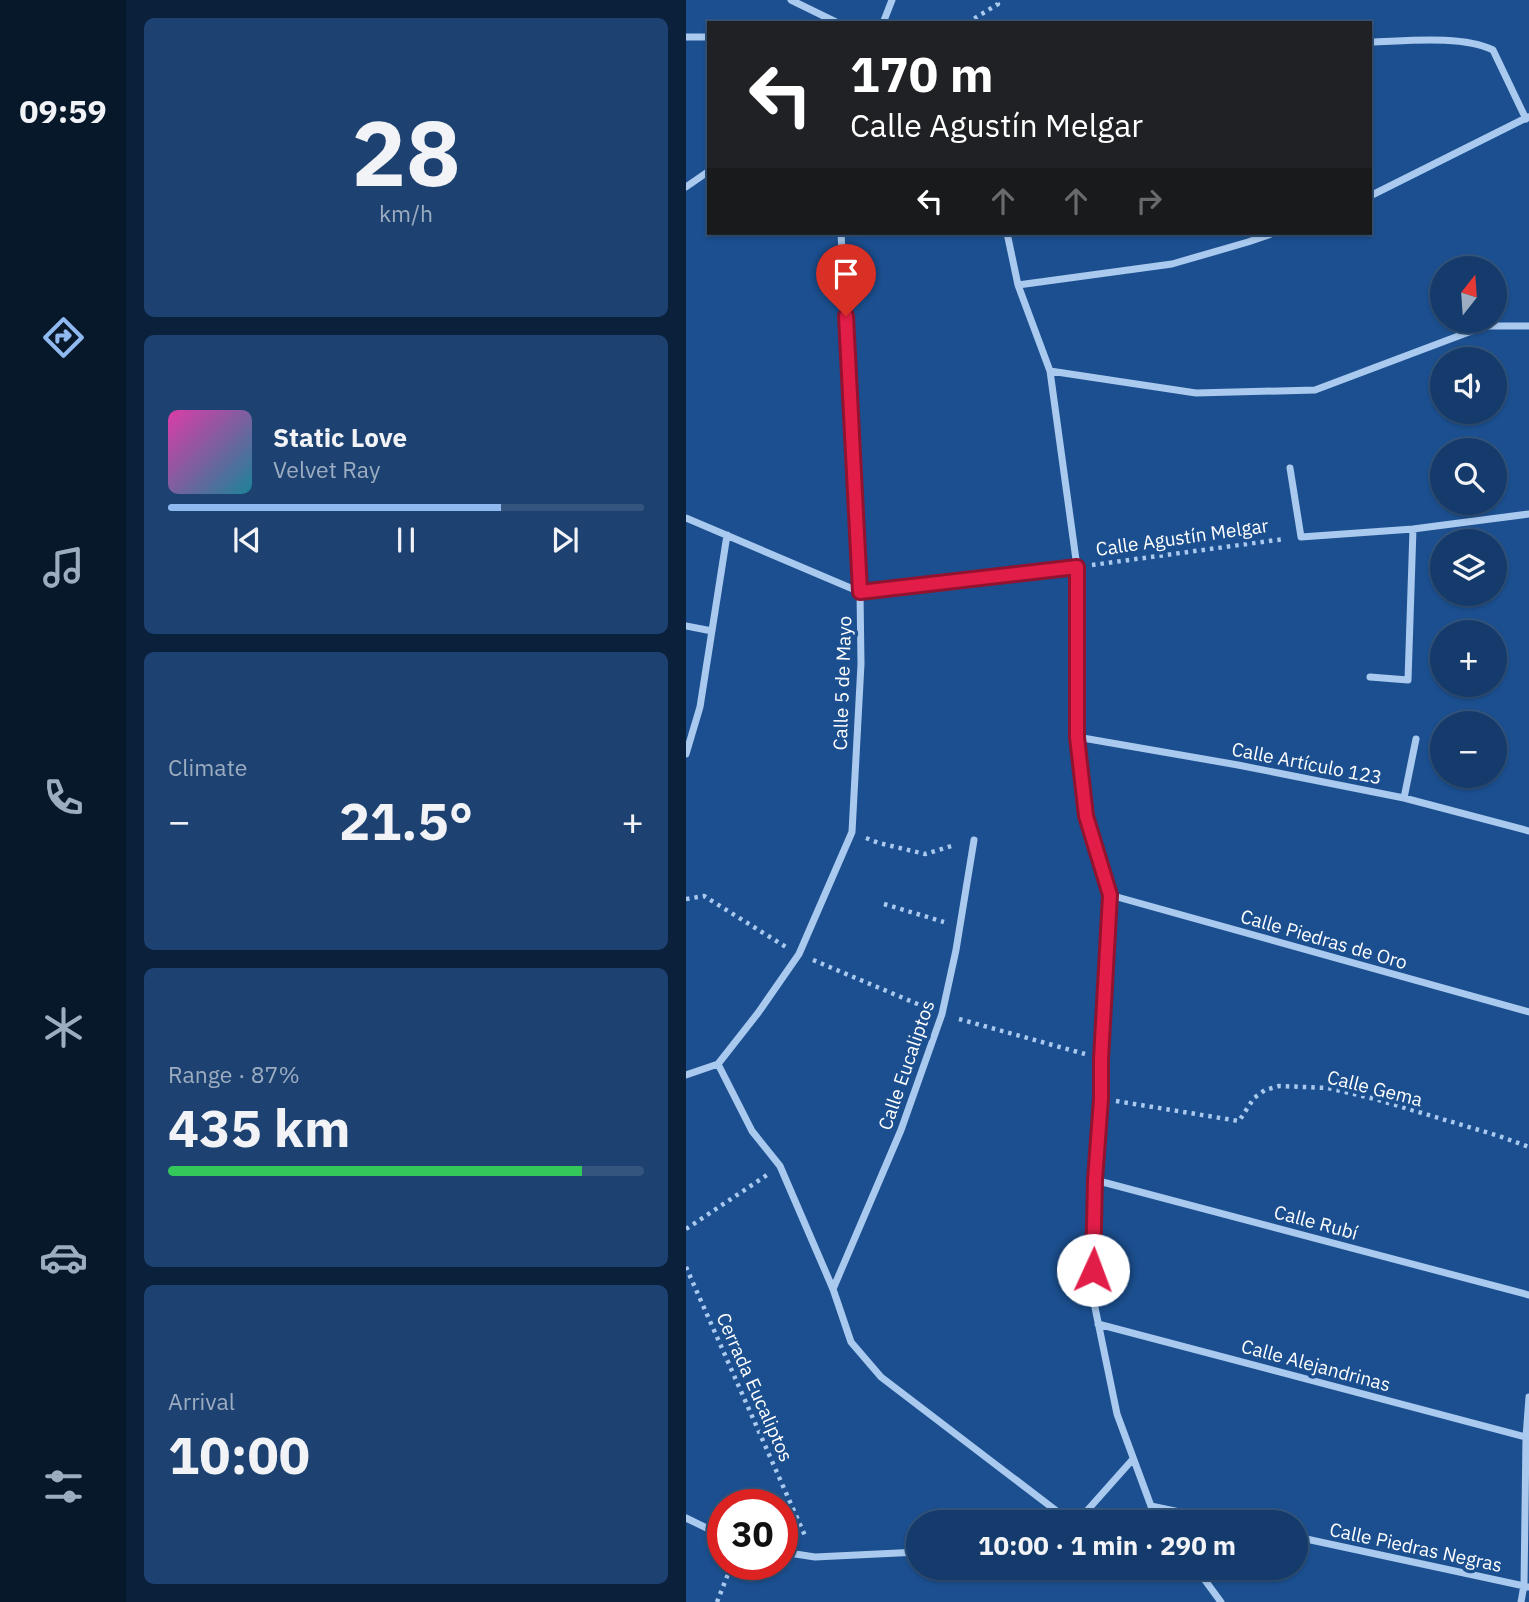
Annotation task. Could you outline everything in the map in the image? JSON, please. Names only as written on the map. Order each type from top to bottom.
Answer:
[{"type":"street","points":[[884,21],[892,0]]},
{"type":"street","points":[[795,1],[834,21]]},
{"type":"street","points":[[686,37],[707,37]]},
{"type":"street","points":[[1372,42],[1480,43],[1493,50],[1527,118],[1372,195]]},
{"type":"street","points":[[686,187],[707,172]]},
{"type":"street","name":"Calle 5 de Mayo","points":[[718,1064],[799,954],[852,832],[861,664],[860,592],[841,235]]},
{"type":"street","points":[[1007,235],[1018,285],[1050,370],[1077,567],[1077,737],[1086,816],[1110,895],[1095,1180],[1092,1293],[1117,1414],[1154,1510]]},
{"type":"street","points":[[1018,285],[1172,264],[1268,235]]},
{"type":"street","points":[[1050,370],[1196,393],[1315,390],[1485,326],[1529,326]]},
{"type":"street","points":[[1290,468],[1301,537],[1413,529],[1529,514]]},
{"type":"street","points":[[686,518],[860,592]]},
{"type":"street","points":[[1370,677],[1408,680],[1413,529]]},
{"type":"street","points":[[686,754],[700,707],[727,534]]},
{"type":"street","name":"Calle Agustín Melgar","points":[[860,592],[1077,567]]},
{"type":"street","points":[[686,626],[712,631]]},
{"type":"street","name":"Calle Artículo 123","points":[[1077,737],[1404,798],[1529,831]]},
{"type":"street","points":[[1404,798],[1416,739]]},
{"type":"street","name":"Calle Eucaliptos","points":[[833,1289],[901,1130],[942,1014],[956,950],[974,840]]},
{"type":"street","name":"Calle Piedras de Oro","points":[[1110,895],[1529,1012]]},
{"type":"street","points":[[686,1074],[718,1064],[752,1130],[780,1166],[833,1289],[851,1342],[881,1377],[1055,1510]]},
{"type":"street","name":"Calle Rubí","points":[[1095,1180],[1529,1295]]},
{"type":"street","name":"Calle Alejandrinas","points":[[1098,1324],[1526,1437]]},
{"type":"street","points":[[1521,1602],[1526,1586],[1526,1437],[1529,1397]]},
{"type":"street","points":[[1088,1510],[1133,1458]]},
{"type":"street","points":[[1151,1506],[1170,1510]]},
{"type":"street","points":[[686,1518],[707,1528]]},
{"type":"street","name":"Calle Piedras Negras","points":[[1308,1539],[1526,1586]]},
{"type":"street","points":[[798,1554],[815,1557],[906,1553]]},
{"type":"street","points":[[1205,1580],[1222,1602]]},
{"type":"path","points":[[970,21],[998,4],[997,0]]},
{"type":"path","name":"Calle Agustín Melgar","points":[[1077,567],[1301,537]]},
{"type":"path","points":[[852,832],[879,843],[925,853],[974,840]]},
{"type":"path","points":[[686,899],[705,896],[799,954],[942,1014],[1101,1059]]},
{"type":"path","points":[[884,904],[960,926]]},
{"type":"path","name":"Calle Gema","points":[[1101,1099],[1239,1121],[1254,1098],[1265,1090],[1279,1086],[1328,1088],[1375,1099],[1529,1147]]},
{"type":"path","points":[[686,1229],[780,1166]]},
{"type":"path","name":"Cerrada Eucaliptos","points":[[686,1267],[815,1557]]},
{"type":"path","points":[[717,1602],[726,1580]]},
{"type":"route","points":[[846,316],[860,592],[1077,567],[1077,737],[1086,816],[1110,895],[1093,1270]]}]
